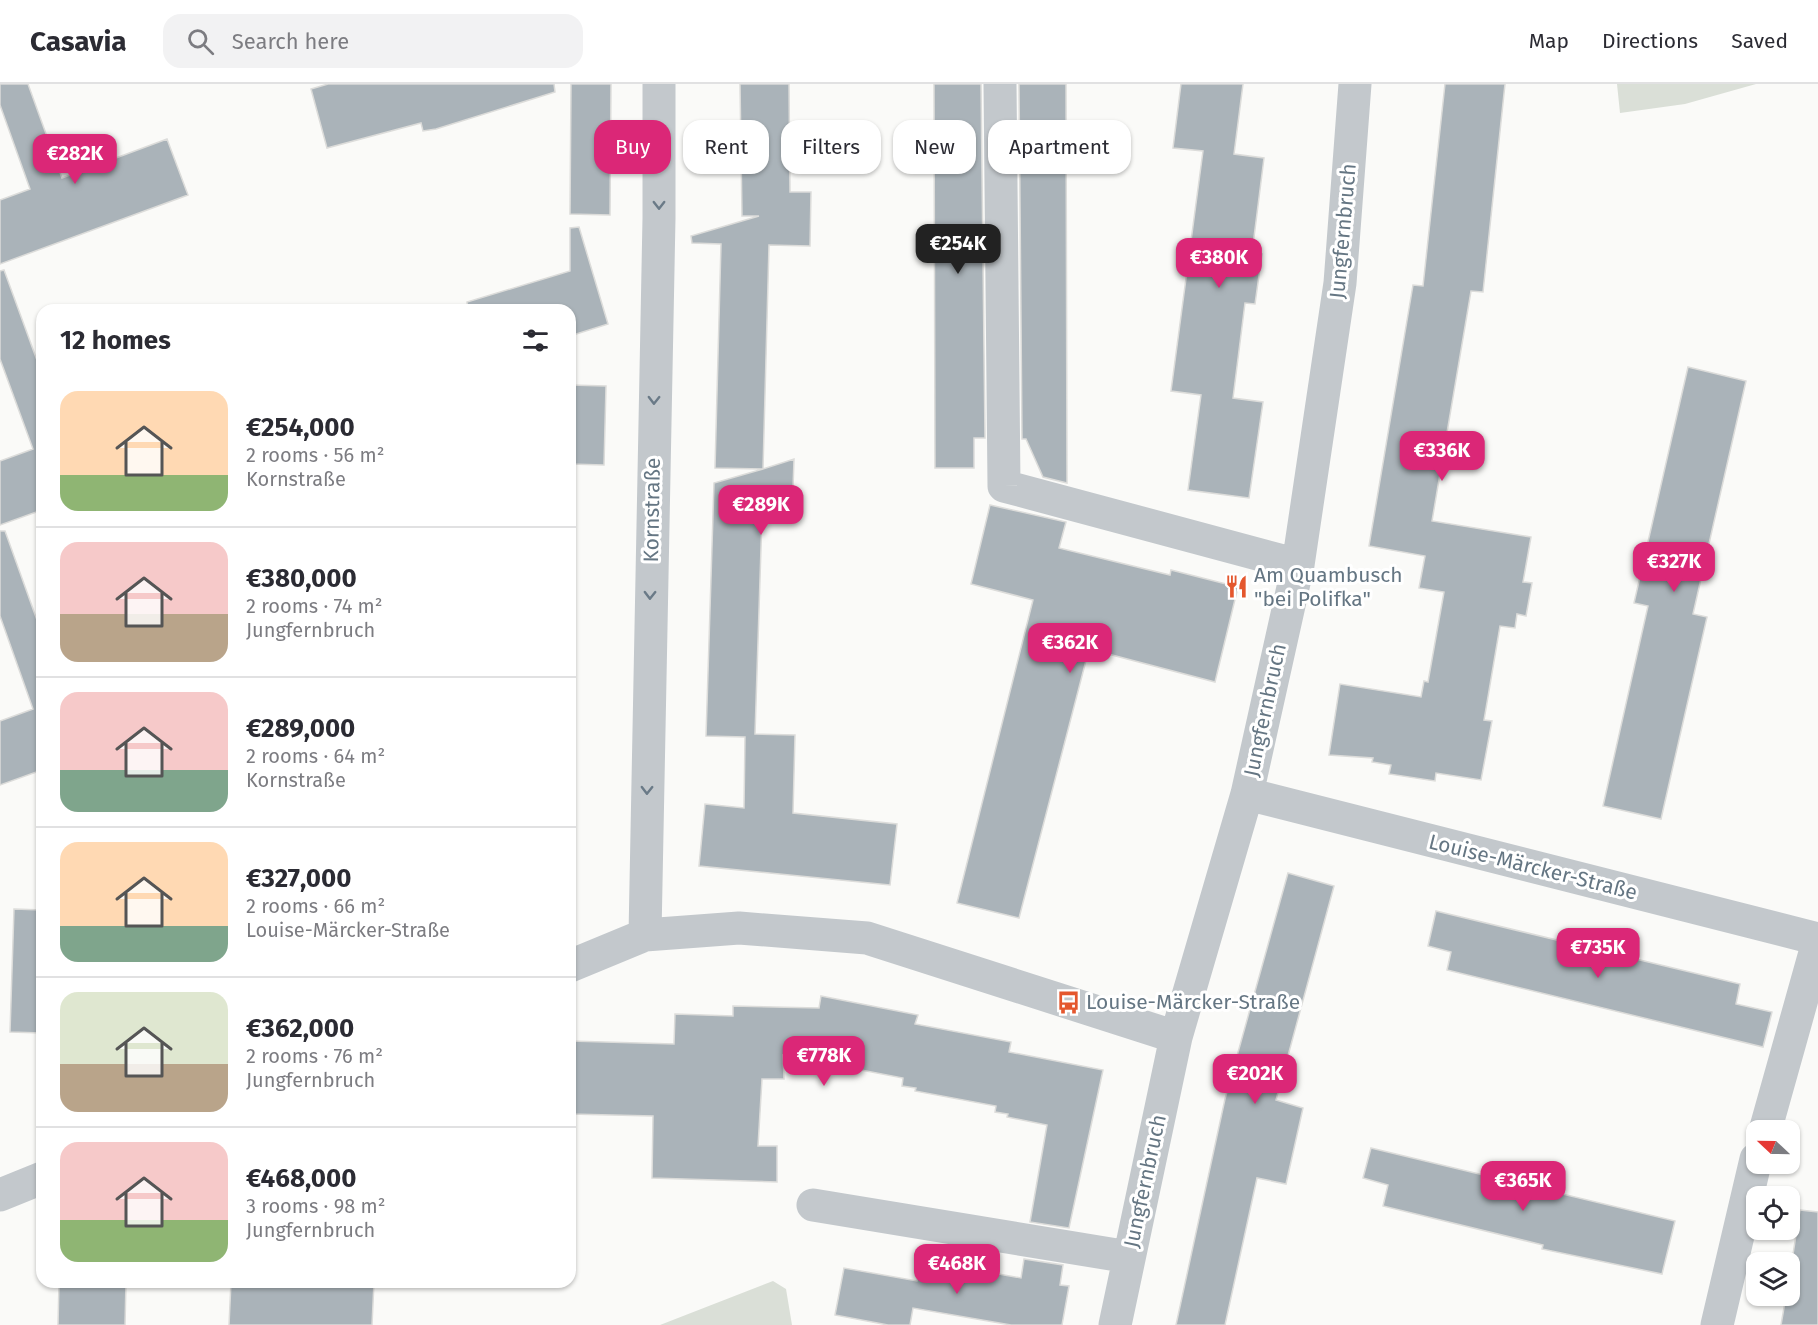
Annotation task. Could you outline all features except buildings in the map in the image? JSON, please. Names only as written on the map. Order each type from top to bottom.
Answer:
[{"type":"street","name":"Kornstraße","points":[[645,935],[659,218],[658,84]]},
{"type":"street","points":[[1000,84],[1004,486],[1298,565]]},
{"type":"street","name":"Jungfernbruch","points":[[1115,1325],[1176,1036],[1247,794],[1298,565],[1340,283],[1355,84]]},
{"type":"street","name":"Louise-Märcker-Straße","points":[[1247,794],[1818,941]]},
{"type":"street","points":[[576,964],[645,935],[739,928],[867,938],[1176,1036]]},
{"type":"street","points":[[1767,1120],[1818,941]]},
{"type":"street","points":[[1716,1325],[1752,1174]]},
{"type":"street","points":[[0,1195],[36,1180]]},
{"type":"street","points":[[813,1204],[1130,1257]]},
{"type":"shaded area","points":[[1617,84],[1756,84],[1685,104],[1620,113]]},
{"type":"shaded area","points":[[773,1281],[786,1289],[792,1325],[660,1325]]},
{"type":"place","name":"Am Quambusch \"bei Polifka\"","points":[[1236,587]]},
{"type":"place","name":"Louise-Märcker-Straße","points":[[1068,1002]]}]
